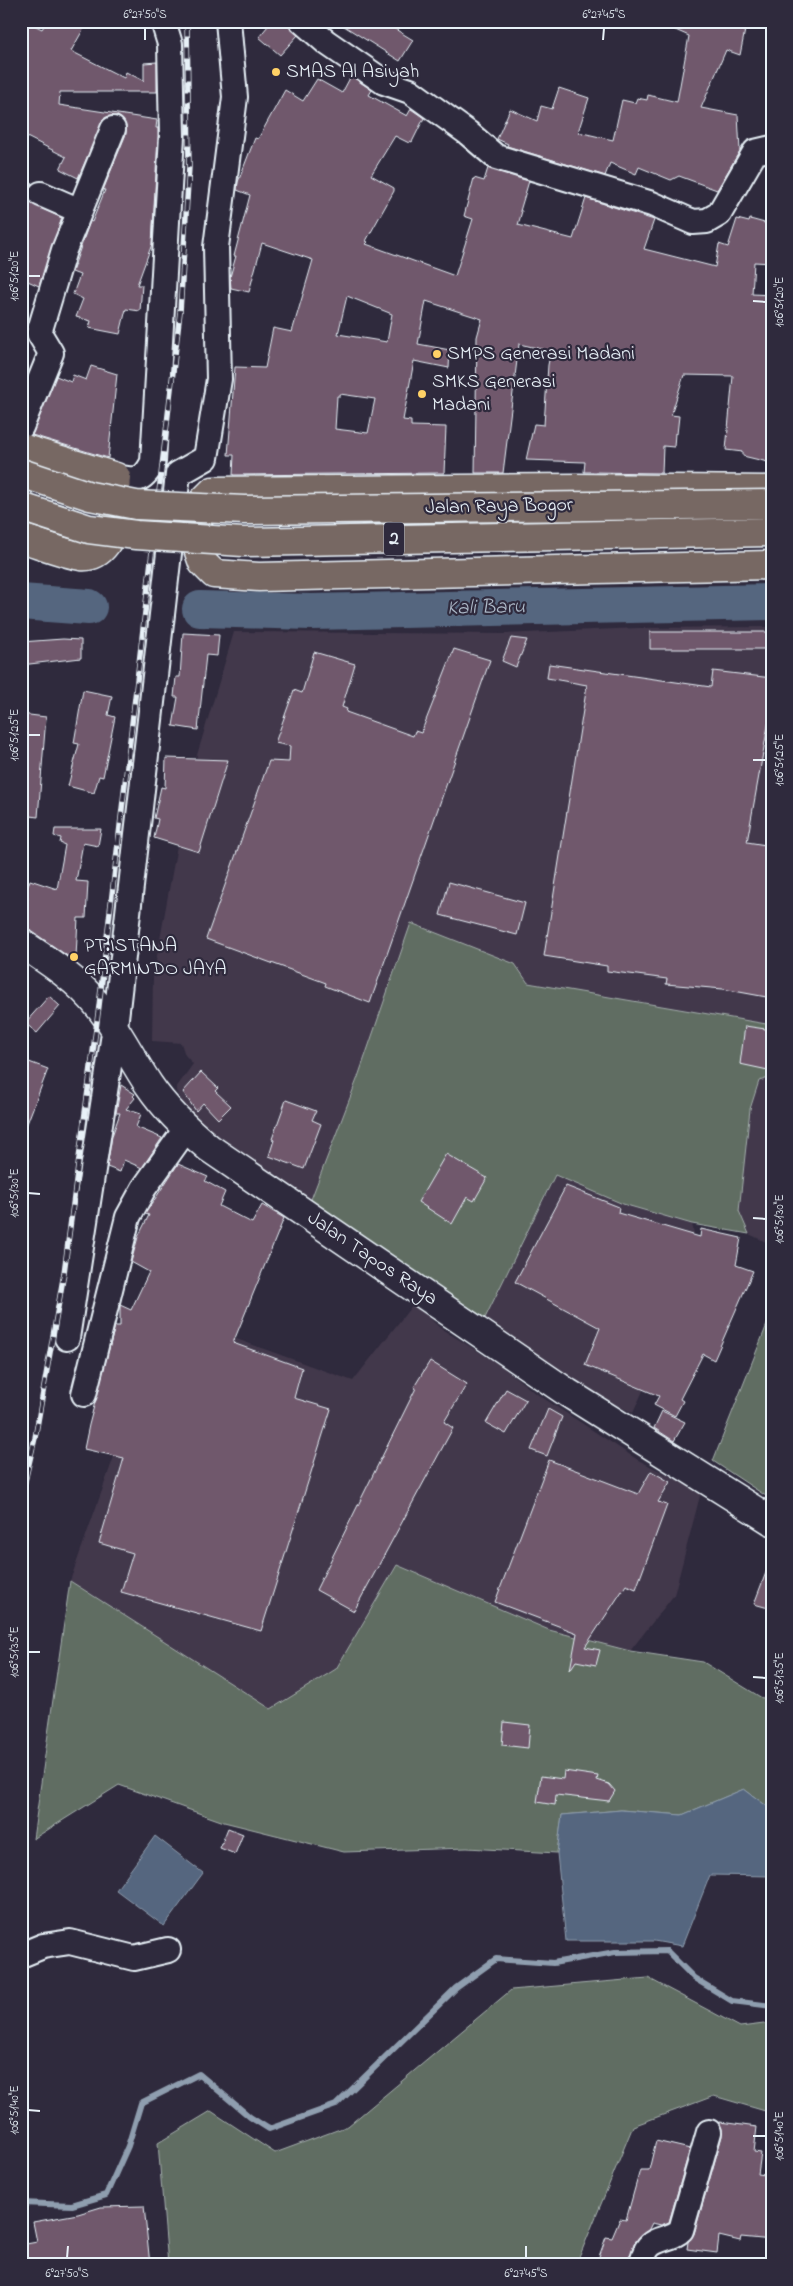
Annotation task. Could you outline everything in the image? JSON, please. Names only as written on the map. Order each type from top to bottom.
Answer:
[{"type":"highway","points":[[21,448],[116,477],[114,492],[117,515],[111,538],[101,550],[83,556],[21,538]]},
{"type":"highway","name":"Jalan Raya Bogor","points":[[21,474],[90,496],[136,505],[244,510],[771,499]]},
{"type":"highway","points":[[771,499],[577,488],[213,491],[203,502],[198,521],[198,546],[203,563],[214,574],[260,577],[772,565]]},
{"type":"highway","name":"Jalan Raya Bogor","points":[[21,507],[89,528],[136,535],[242,542],[772,532]]},
{"type":"main road","name":"Jalan Tapos Raya","points":[[21,944],[57,967],[99,1006],[115,1027],[150,1085],[186,1129],[209,1148],[568,1392],[772,1521]]},
{"type":"street","points":[[116,477],[134,481],[146,475],[153,462],[172,136],[170,44],[164,21]]},
{"type":"street","points":[[67,1338],[115,1027],[178,474],[206,458],[220,378],[216,247],[235,97],[228,21]]},
{"type":"street","points":[[302,21],[326,42],[384,82],[410,91],[468,133],[496,157],[652,204],[693,222],[707,221],[719,214],[755,152],[772,148]]},
{"type":"street","points":[[21,427],[51,352],[39,333],[64,250],[113,129]]},
{"type":"street","points":[[41,194],[80,211]]},
{"type":"street","points":[[176,490],[213,491]]},
{"type":"street","points":[[84,1394],[128,1217],[144,1188],[186,1129]]},
{"type":"street","points":[[21,1955],[43,1946],[70,1942],[134,1958],[168,1950]]},
{"type":"street","points":[[641,2265],[647,2249],[655,2242],[677,2235],[681,2230],[690,2204],[709,2132]]},
{"type":"shaded area","points":[[772,627],[772,1025],[528,983],[515,964],[358,1077],[310,1202],[187,1114],[176,1088],[193,1064],[185,1055],[181,1043],[152,1041],[153,978],[188,785],[234,632],[504,634],[638,628]]},
{"type":"shaded area","points":[[772,1077],[772,1245],[749,1234],[739,1211],[750,1109],[759,1081]]},
{"type":"shaded area","points":[[555,1175],[623,1204],[692,1224],[699,1258],[672,1326],[633,1413],[601,1398],[532,1356],[485,1318]]},
{"type":"shaded area","points":[[414,1303],[440,1328],[500,1365],[534,1392],[638,1460],[701,1492],[674,1595],[630,1651],[549,1630],[397,1565],[336,1669],[271,1709],[185,1657],[70,1581],[151,1352],[228,1336],[353,1381]]},
{"type":"green space","points":[[411,923],[515,964],[528,983],[772,1025],[772,1077],[759,1081],[750,1109],[739,1211],[749,1234],[692,1224],[623,1204],[555,1175],[485,1318],[310,1202],[358,1077]]},
{"type":"green space","points":[[772,1312],[772,1500],[713,1461]]},
{"type":"green space","points":[[397,1565],[549,1630],[630,1651],[703,1662],[762,1698],[772,1696],[772,1810],[744,1789],[682,1815],[621,1810],[562,1815],[557,1853],[467,1848],[344,1852],[224,1822],[119,1785],[33,1839],[70,1581],[271,1709],[336,1669]]},
{"type":"green space","points":[[648,1978],[740,2027],[772,2023],[772,2113],[714,2096],[633,2126],[576,2265],[168,2265],[158,2143],[211,2111],[275,2153],[348,2126],[511,1990]]},
{"type":"water","points":[[744,1789],[772,1810],[772,1876],[710,1875],[682,1946],[654,1941],[566,1941],[557,1853],[562,1815],[621,1810],[682,1815]]},
{"type":"water","points":[[155,1836],[203,1873],[164,1926],[116,1890]]},
{"type":"building","points":[[21,21],[26,21],[42,29],[47,21],[88,21],[71,51],[124,78],[126,72],[144,81],[144,63],[157,62],[157,92],[60,92],[59,105],[157,120],[158,136],[152,244],[137,285],[142,285],[140,311],[126,309],[120,334],[89,328],[91,321],[76,317],[83,299],[73,294],[80,275],[72,272],[90,221],[92,222],[126,134],[126,127],[123,120],[118,116],[104,119],[78,178],[60,169],[66,157],[21,134]]},
{"type":"building","points":[[272,21],[289,21],[289,26],[298,35],[280,55],[259,37]]},
{"type":"building","points":[[336,21],[382,21],[413,40],[400,61]]},
{"type":"building","points":[[655,21],[735,21],[746,25],[740,55],[726,50],[701,108],[738,115],[740,151],[717,190],[679,176],[671,180],[639,167],[636,174],[610,163],[605,176],[507,146],[508,144],[497,139],[510,109],[537,121],[541,106],[552,109],[559,88],[589,98],[578,132],[613,140],[622,100],[635,103],[637,98],[647,100],[648,95],[677,102],[689,36]]},
{"type":"building","points":[[351,76],[372,90],[369,95],[407,116],[411,109],[424,118],[412,142],[410,141],[409,143],[395,136],[371,175],[394,188],[394,191],[366,244],[455,276],[473,219],[464,216],[474,178],[484,181],[488,168],[529,181],[518,225],[573,239],[586,198],[654,220],[644,249],[715,267],[719,244],[728,247],[737,219],[749,222],[750,219],[772,225],[772,263],[754,262],[752,294],[772,295],[772,463],[743,456],[743,452],[726,450],[733,376],[684,375],[671,415],[679,416],[677,434],[675,433],[674,447],[663,446],[662,473],[584,472],[585,462],[526,460],[534,424],[544,425],[548,365],[551,351],[519,344],[503,473],[475,473],[477,337],[482,319],[426,301],[418,344],[450,350],[449,368],[414,361],[403,420],[411,421],[411,426],[446,427],[444,473],[233,475],[234,455],[228,455],[235,367],[265,368],[273,328],[292,332],[313,260],[262,243],[249,292],[231,288],[230,277],[236,256],[234,256],[250,195],[237,190],[238,182],[255,138],[258,139],[285,90],[303,101],[317,79],[342,93]],"holes":[[[347,296],[392,314],[387,342],[338,334]],[[340,394],[375,399],[368,433],[335,429],[337,396],[340,396]]]},
{"type":"building","points":[[21,177],[32,183],[27,195],[30,203],[62,218],[39,286],[21,278]]},
{"type":"building","points":[[91,366],[117,374],[108,458],[32,435],[56,376],[71,382],[73,375],[86,380]]},
{"type":"building","points":[[650,632],[768,632],[768,649],[650,649]]},
{"type":"building","points":[[183,633],[219,635],[217,656],[206,655],[198,730],[173,726],[178,697],[174,697],[176,677],[180,677]]},
{"type":"building","points":[[511,638],[527,640],[516,667],[502,661]]},
{"type":"building","points":[[63,639],[81,640],[81,658],[21,665],[21,642]]},
{"type":"building","points":[[454,649],[490,660],[370,1003],[325,986],[326,983],[206,939],[269,761],[289,762],[290,746],[275,743],[294,690],[302,693],[314,652],[355,664],[342,707],[347,709],[346,712],[413,736],[415,731],[421,733]]},
{"type":"building","points":[[549,664],[711,687],[713,671],[772,678],[772,703],[747,842],[772,846],[772,998],[723,989],[666,984],[667,979],[607,971],[607,966],[544,956],[587,685],[547,678]]},
{"type":"building","points":[[83,690],[112,696],[108,715],[115,717],[103,777],[99,776],[94,793],[68,786],[79,744],[74,743]]},
{"type":"building","points":[[21,714],[46,717],[38,817],[21,815]]},
{"type":"building","points":[[166,758],[228,760],[199,852],[154,838],[158,819],[154,818],[161,787],[165,788]]},
{"type":"building","points":[[55,829],[101,829],[98,846],[83,843],[76,881],[88,882],[86,918],[78,918],[76,957],[69,957],[30,930],[21,927],[21,914],[28,898],[24,896],[30,880],[57,889],[65,845],[60,843],[61,838],[54,836]]},
{"type":"building","points":[[449,882],[525,903],[517,935],[440,915]]},
{"type":"building","points":[[49,996],[60,1006],[37,1033],[25,1023]]},
{"type":"building","points":[[745,1026],[772,1030],[770,1049],[772,1052],[768,1070],[740,1064]]},
{"type":"building","points":[[21,1059],[48,1069],[23,1134],[21,1134]]},
{"type":"building","points":[[201,1072],[218,1088],[215,1091],[231,1106],[218,1119],[203,1103],[196,1111],[183,1092]]},
{"type":"building","points":[[121,1085],[135,1094],[133,1096],[135,1098],[126,1109],[141,1114],[136,1127],[162,1138],[142,1168],[124,1160],[120,1172],[107,1167],[112,1136],[120,1113],[116,1113]]},
{"type":"building","points":[[286,1100],[316,1111],[312,1120],[321,1124],[304,1169],[269,1156],[274,1140],[272,1139]]},
{"type":"building","points":[[446,1154],[487,1178],[474,1201],[467,1197],[452,1224],[418,1202]]},
{"type":"building","points":[[178,1164],[208,1177],[205,1181],[225,1192],[219,1206],[252,1223],[262,1205],[284,1218],[233,1343],[302,1368],[294,1398],[331,1409],[261,1631],[121,1592],[133,1553],[99,1543],[124,1458],[84,1449],[89,1425],[115,1326],[120,1326],[120,1305],[131,1310],[149,1272],[131,1262],[138,1237],[149,1215],[145,1214]]},
{"type":"building","points":[[566,1186],[619,1207],[618,1213],[700,1237],[701,1229],[741,1238],[736,1265],[753,1271],[714,1360],[703,1354],[680,1399],[683,1401],[675,1416],[654,1405],[659,1396],[585,1365],[600,1328],[515,1282]]},
{"type":"building","points":[[430,1361],[467,1384],[444,1422],[453,1428],[354,1611],[316,1590],[416,1388],[414,1387]]},
{"type":"building","points":[[506,1389],[526,1400],[506,1434],[486,1423]]},
{"type":"building","points":[[548,1409],[562,1417],[547,1456],[531,1450]]},
{"type":"building","points":[[662,1411],[685,1422],[674,1441],[654,1428]]},
{"type":"building","points":[[549,1460],[638,1494],[651,1471],[670,1482],[658,1502],[667,1505],[636,1589],[626,1585],[585,1647],[600,1650],[596,1665],[576,1661],[570,1670],[577,1633],[495,1602]]},
{"type":"building","points":[[770,1562],[772,1562],[772,1609],[754,1604]]},
{"type":"building","points":[[504,1722],[530,1725],[528,1748],[502,1745]]},
{"type":"building","points":[[564,1771],[598,1776],[597,1780],[609,1784],[615,1791],[609,1801],[556,1795],[555,1805],[537,1802],[541,1776],[563,1779]]},
{"type":"building","points":[[228,1828],[243,1834],[235,1854],[220,1848]]},
{"type":"building","points":[[720,2122],[757,2127],[754,2152],[761,2153],[758,2174],[772,2176],[772,2240],[741,2237],[740,2241],[719,2236],[717,2253],[687,2249],[688,2242],[694,2234],[722,2136]]},
{"type":"building","points":[[656,2141],[690,2149],[669,2222],[661,2225],[652,2223],[649,2229],[634,2243],[628,2265],[596,2265],[606,2237],[612,2238],[620,2219],[626,2220],[640,2170],[649,2170]]},
{"type":"building","points":[[144,2206],[150,2265],[21,2265],[21,2245],[37,2242],[33,2222],[78,2214],[101,2207]]},
{"type":"waterway","name":"Kali Baru","points":[[21,602],[89,607]]},
{"type":"waterway","name":"Kali Baru","points":[[200,609],[312,612],[772,602]]},
{"type":"waterway","points":[[21,2203],[72,2205],[106,2195],[128,2146],[141,2103],[199,2074],[250,2117],[269,2129],[336,2105],[456,1988],[496,1959],[553,1963],[615,1952],[667,1951],[694,1978],[732,2001],[772,2006]]},
{"type":"railway","points":[[21,1498],[35,1438],[64,1273],[99,1006],[180,312],[189,167],[187,21]]},
{"type":"place","name":"SMAS Al Asiyah","points":[[276,72]]},
{"type":"place","name":"SMPS Generasi Madani","points":[[437,354]]},
{"type":"place","name":"SMKS Generasi Madani","points":[[422,394]]},
{"type":"place","name":"PT.ISTANA GARMINDO JAYA","points":[[74,957]]}]
